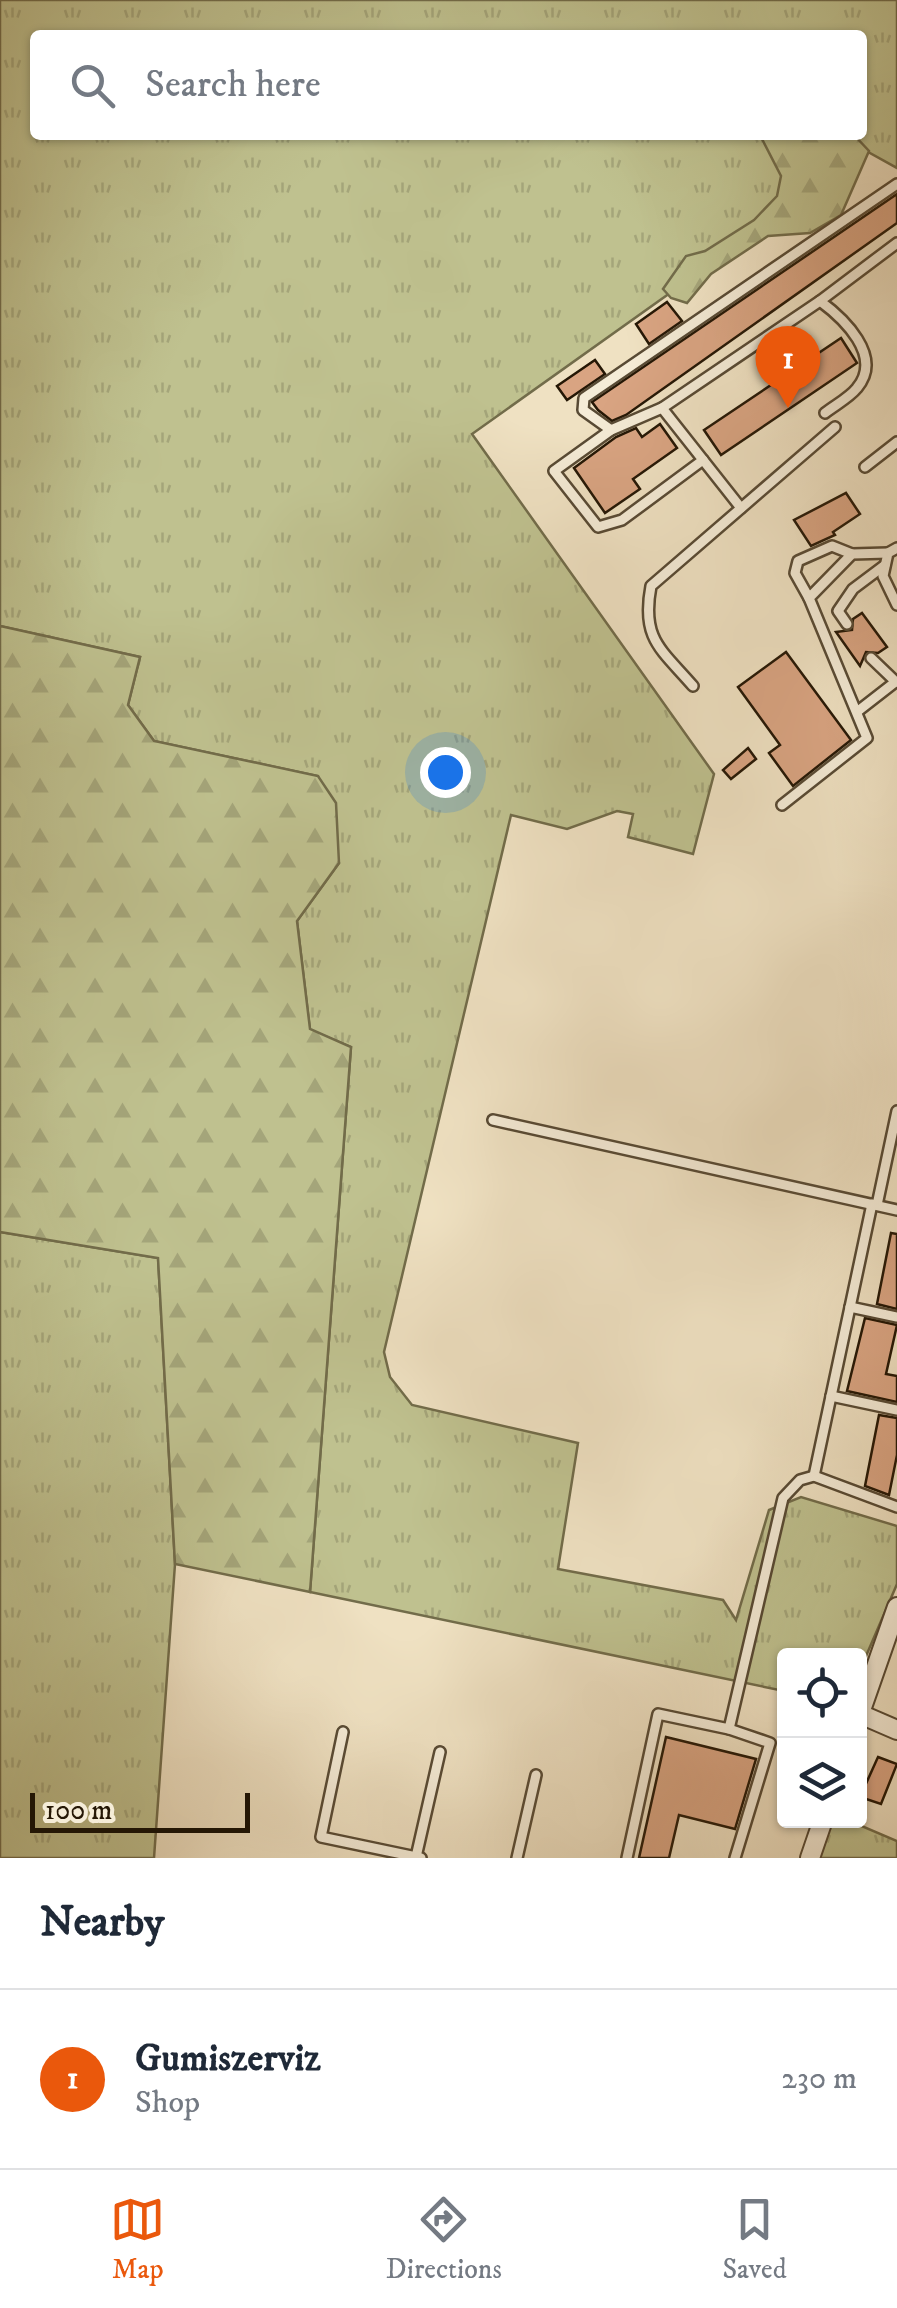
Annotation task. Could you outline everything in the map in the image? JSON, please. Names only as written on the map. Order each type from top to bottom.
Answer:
[{"type":"street","points":[[867,1694],[897,1607]]},
{"type":"street","points":[[867,1717],[897,1730]]},
{"type":"street","points":[[810,1858],[820,1828]]},
{"type":"lane","points":[[610,430],[583,410],[584,398],[897,184]]},
{"type":"lane","points":[[703,460],[622,520],[598,527],[554,471],[610,430],[662,408],[820,301],[897,243]]},
{"type":"lane","points":[[820,301],[841,317],[862,346],[865,364],[860,386],[825,413]]},
{"type":"lane","points":[[662,408],[741,508]]},
{"type":"lane","points":[[693,686],[650,636],[646,611],[652,586],[835,427]]},
{"type":"lane","points":[[865,467],[897,442]]},
{"type":"lane","points":[[782,804],[867,738],[796,573],[798,561],[832,546],[852,554],[893,550]]},
{"type":"lane","points":[[893,550],[883,576],[897,604]]},
{"type":"lane","points":[[809,598],[852,554]]},
{"type":"lane","points":[[847,624],[838,611],[844,599],[885,565]]},
{"type":"lane","points":[[858,710],[895,682],[871,658]]},
{"type":"lane","points":[[814,1476],[897,1111]]},
{"type":"lane","points":[[493,1120],[897,1210]]},
{"type":"lane","points":[[850,1307],[897,1317]]},
{"type":"lane","points":[[831,1396],[897,1410]]},
{"type":"lane","points":[[729,1729],[783,1498],[800,1480],[814,1476],[897,1507]]},
{"type":"lane","points":[[627,1858],[658,1714],[770,1742],[735,1858]]},
{"type":"lane","points":[[342,1732],[322,1836],[418,1857],[440,1752]]},
{"type":"lane","points":[[518,1858],[536,1775]]},
{"type":"green space","points":[[0,0],[897,0],[897,168],[868,152],[472,434],[714,774],[693,854],[628,837],[633,814],[617,811],[567,829],[511,815],[384,1352],[390,1377],[412,1405],[578,1443],[558,1569],[723,1600],[736,1620],[769,1510],[801,1497],[897,1526],[897,1584],[867,1654],[867,1648],[777,1648],[777,1690],[310,1592],[351,1047],[310,1030],[297,921],[339,863],[318,776],[154,741],[128,705],[140,657],[0,626]]},
{"type":"green space","points":[[763,140],[859,140],[869,151],[841,215],[810,233],[768,236],[711,274],[687,303],[671,298],[663,289],[686,256],[705,251],[754,220],[777,196],[781,176]]},
{"type":"green space","points":[[0,626],[140,657],[128,705],[154,741],[318,776],[336,803],[339,863],[297,921],[310,1029],[351,1047],[310,1592],[175,1564],[158,1258],[0,1232]]},
{"type":"green space","points":[[0,1232],[158,1258],[175,1564],[154,1858],[0,1858]]},
{"type":"green space","points":[[821,1828],[866,1828],[897,1841],[897,1858],[810,1858]]},
{"type":"building","points":[[897,194],[897,223],[626,415],[612,421],[592,402]]},
{"type":"building","points":[[667,302],[682,321],[649,344],[636,324]]},
{"type":"building","points":[[841,338],[857,363],[721,455],[704,430]]},
{"type":"building","points":[[595,360],[605,374],[567,400],[557,386]]},
{"type":"building","points":[[660,424],[677,448],[633,479],[640,489],[605,513],[574,468],[616,437],[636,428],[642,437]]},
{"type":"building","points":[[846,493],[860,514],[833,532],[835,535],[811,546],[794,520]]},
{"type":"building","points":[[862,613],[887,647],[878,653],[866,652],[860,666],[836,632],[852,630],[853,619]]},
{"type":"building","points":[[786,652],[851,740],[793,786],[769,753],[780,745],[738,687]]},
{"type":"building","points":[[748,748],[756,759],[731,779],[723,770]]},
{"type":"building","points":[[891,1233],[897,1234],[897,1309],[877,1304]]},
{"type":"building","points":[[865,1318],[897,1325],[886,1374],[897,1376],[897,1402],[847,1391]]},
{"type":"building","points":[[879,1415],[897,1418],[897,1455],[889,1495],[865,1486]]},
{"type":"building","points":[[666,1737],[756,1759],[735,1829],[679,1815],[669,1858],[639,1858]]},
{"type":"building","points":[[878,1757],[897,1764],[881,1804],[867,1799],[867,1781]]},
{"type":"place","name":"Gumiszerviz","points":[[788,408]]}]
